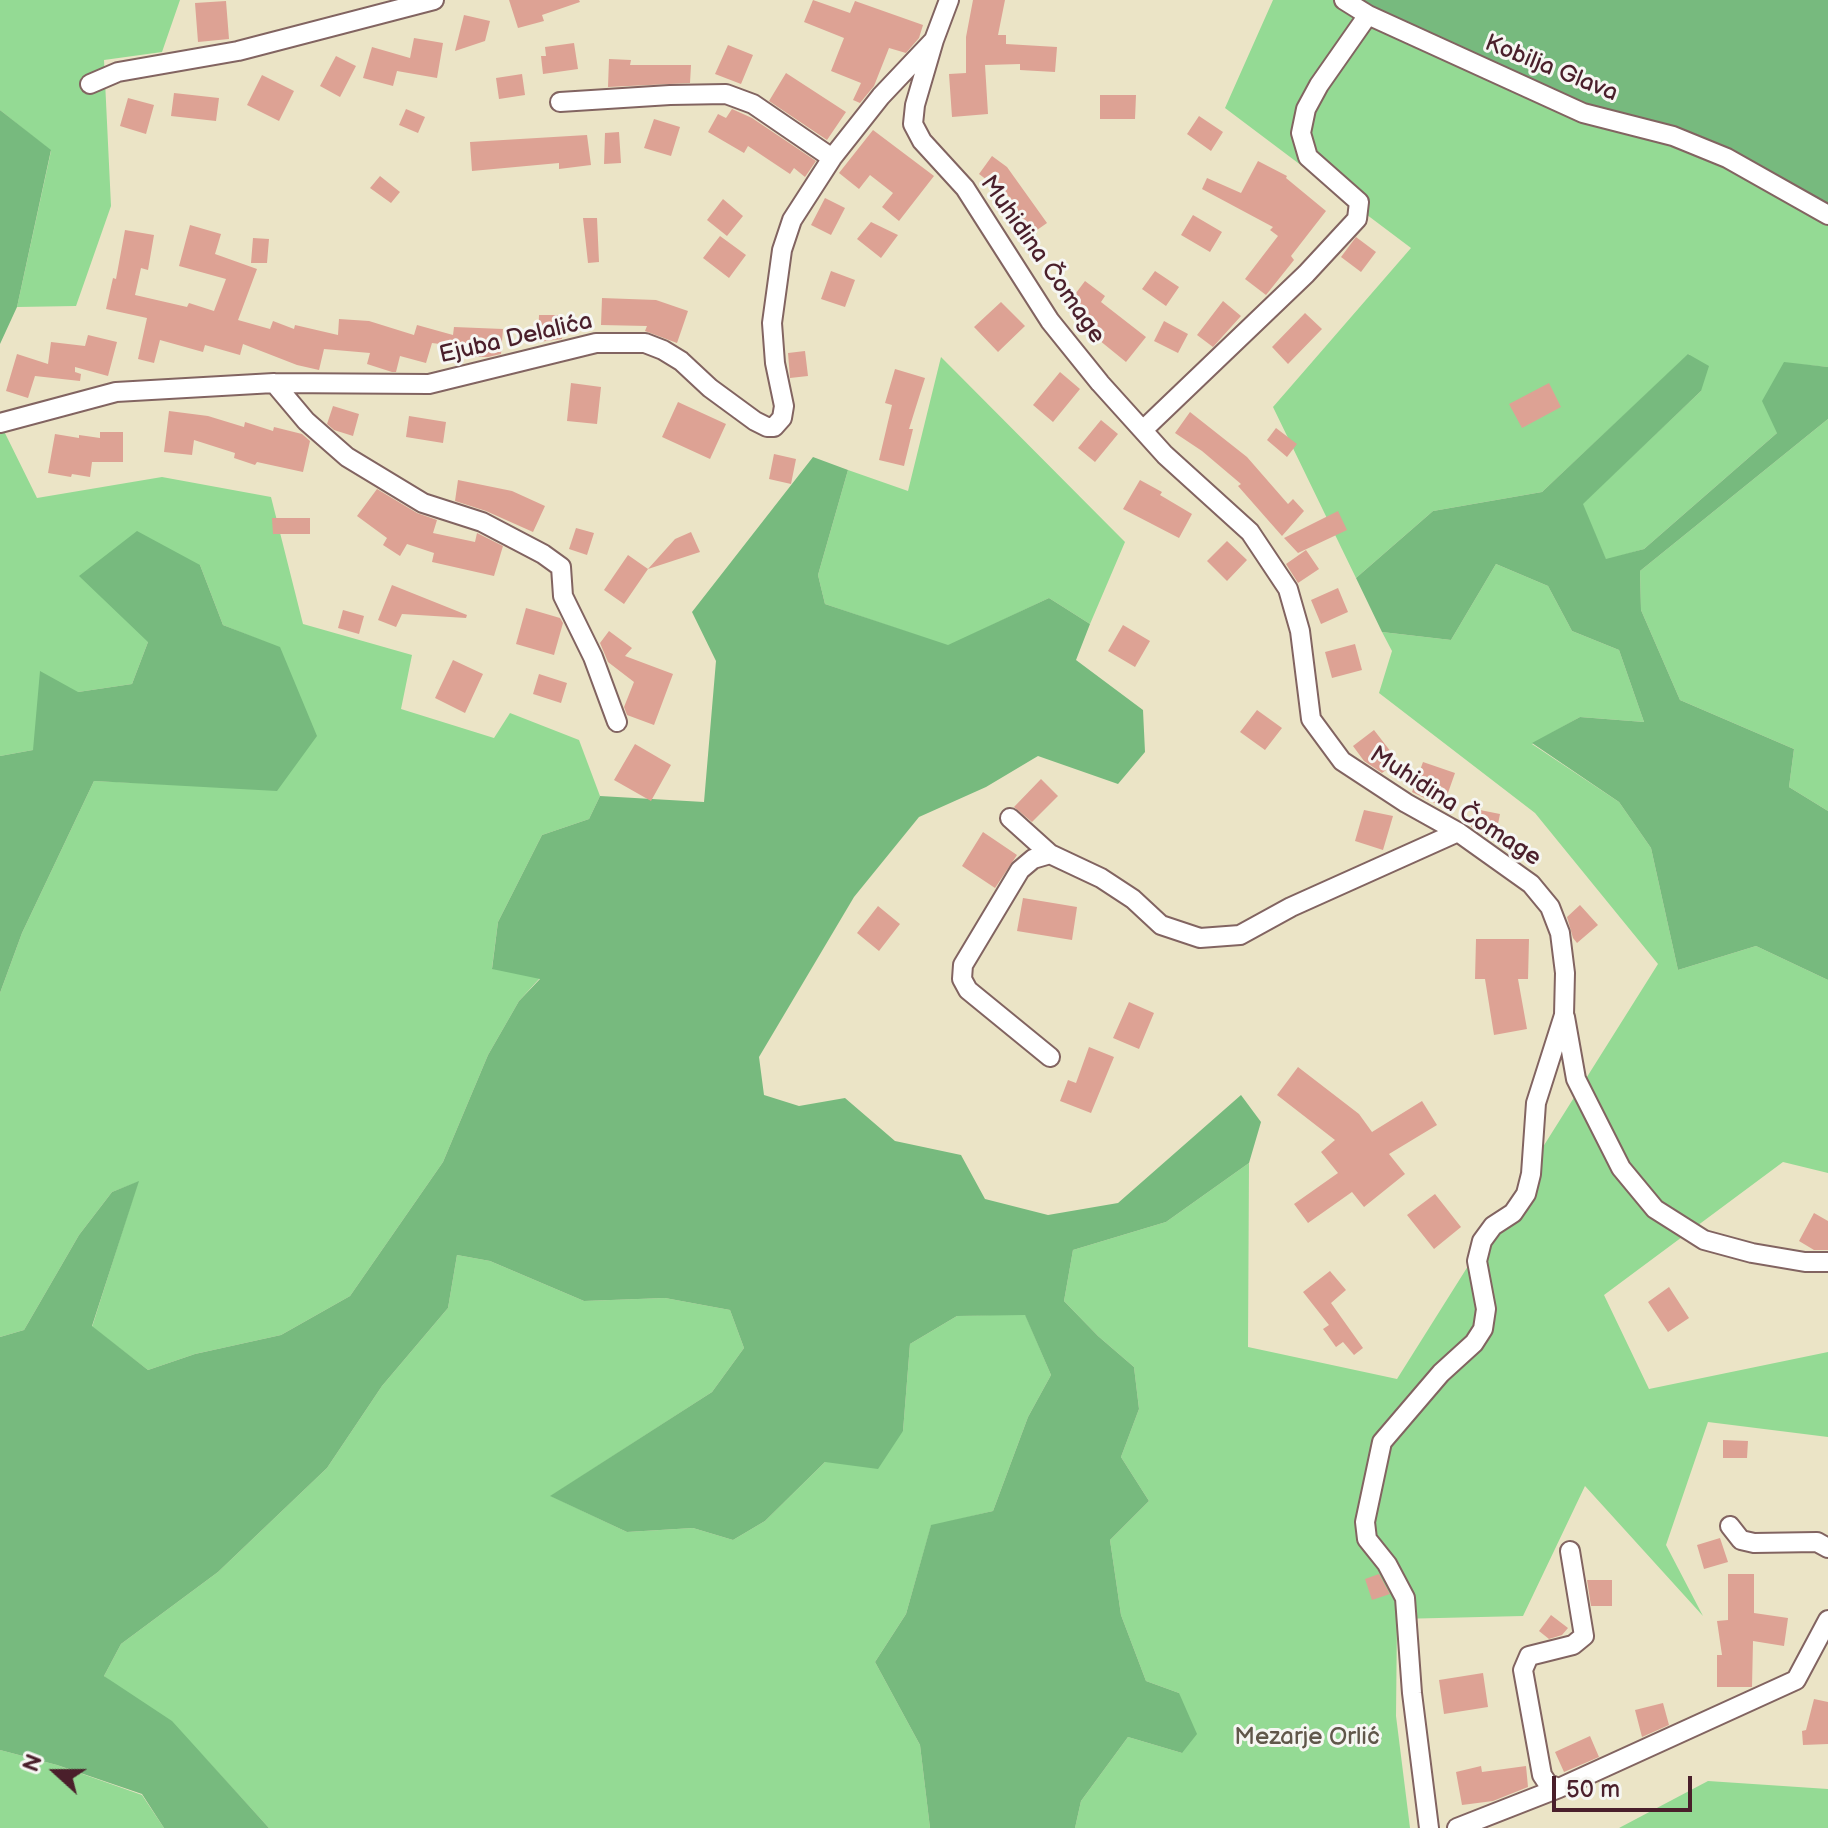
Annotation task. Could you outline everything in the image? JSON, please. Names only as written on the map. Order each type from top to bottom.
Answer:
[{"type":"street","points":[[90,84],[118,72],[238,51],[434,0]]},
{"type":"street","name":"Ejuba Delalića","points":[[0,423],[116,392],[274,383],[429,384],[596,343],[645,343],[681,361],[710,388],[755,421],[774,427],[782,418],[784,406],[775,363],[772,323],[782,250],[792,220],[832,158],[881,96],[934,40],[949,0]]},
{"type":"street","name":"Kobilja Glava","points":[[1344,0],[1368,15],[1583,113],[1673,136],[1727,158],[1828,215]]},
{"type":"street","points":[[1143,430],[1274,305],[1357,219],[1359,202],[1308,157],[1301,133],[1306,109],[1319,85],[1368,15]]},
{"type":"street","name":"Muhidina Čomage","points":[[934,40],[915,105],[913,124],[917,132],[965,188],[1050,321],[1165,455],[1250,532],[1288,589],[1300,631],[1311,719],[1342,761],[1458,832],[1531,884],[1550,907],[1560,933],[1565,973],[1564,1015],[1536,1103],[1531,1174],[1526,1194],[1513,1213],[1493,1226],[1482,1241],[1477,1261],[1486,1309],[1483,1329],[1474,1343],[1441,1373],[1382,1442],[1365,1522],[1367,1539],[1387,1564],[1405,1598],[1412,1693],[1429,1828]]},
{"type":"street","points":[[560,102],[726,94],[753,104],[832,158]]},
{"type":"street","points":[[274,383],[306,421],[347,457],[423,503],[482,522],[561,567],[563,596],[593,657],[617,722]]},
{"type":"street","points":[[1010,818],[1050,854],[1101,878],[1133,899],[1161,925],[1200,938],[1240,935],[1291,907],[1458,832]]},
{"type":"street","points":[[1050,854],[1033,859],[1020,870],[963,965],[962,979],[968,990],[1050,1057]]},
{"type":"street","points":[[1564,1015],[1576,1079],[1621,1168],[1655,1209],[1704,1240],[1752,1253],[1805,1262],[1828,1262]]},
{"type":"street","points":[[1730,1526],[1741,1540],[1754,1543],[1817,1542],[1828,1548]]},
{"type":"street","points":[[1559,1788],[1548,1784],[1542,1775],[1523,1670],[1529,1656],[1573,1645],[1584,1636],[1570,1551]]},
{"type":"street","points":[[1457,1828],[1559,1788],[1796,1680],[1828,1620]]},
{"type":"green space","points":[[0,0],[180,0],[162,52],[104,60],[111,206],[76,306],[17,307],[51,151],[0,110]]},
{"type":"green space","points":[[1273,0],[1344,0],[1673,136],[1828,215],[1828,367],[1784,363],[1777,433],[1644,549],[1606,560],[1582,504],[1701,391],[1689,354],[1542,492],[1433,511],[1356,578],[1273,407],[1411,248],[1225,108]]},
{"type":"green space","points":[[1344,0],[1828,0],[1828,215],[1727,158],[1583,113]]},
{"type":"green space","points":[[0,110],[51,150],[17,307],[0,344]]},
{"type":"green space","points":[[1688,354],[1709,366],[1701,391],[1583,504],[1606,559],[1644,549],[1777,433],[1762,401],[1784,362],[1828,367],[1828,419],[1640,571],[1641,610],[1680,700],[1794,749],[1789,787],[1828,811],[1828,980],[1756,946],[1678,970],[1651,848],[1619,802],[1532,743],[1580,717],[1644,722],[1619,650],[1572,631],[1548,586],[1496,564],[1451,640],[1382,632],[1356,578],[1433,511],[1542,492]]},
{"type":"green space","points":[[941,357],[1125,542],[1090,624],[1049,598],[948,646],[825,604],[818,575],[848,470],[908,491]]},
{"type":"green space","points":[[1828,419],[1828,811],[1789,787],[1794,749],[1680,700],[1641,610],[1640,571]]},
{"type":"green space","points":[[0,423],[37,498],[162,477],[271,497],[303,624],[412,655],[401,709],[494,738],[510,713],[579,740],[600,796],[589,819],[542,835],[498,922],[492,968],[540,978],[519,1001],[488,1055],[443,1162],[350,1296],[281,1335],[195,1354],[148,1370],[92,1327],[138,1182],[112,1192],[79,1235],[24,1330],[0,1337],[0,993],[22,933],[94,781],[184,785],[280,648],[223,625],[200,565],[148,642],[132,684],[78,692],[33,750],[0,756]]},
{"type":"green space","points":[[813,457],[848,470],[818,575],[825,604],[948,645],[1049,598],[1090,624],[1076,660],[1143,710],[1145,752],[1118,784],[1038,756],[986,787],[919,817],[854,897],[759,1057],[764,1095],[799,1106],[845,1098],[895,1141],[961,1155],[985,1199],[1048,1215],[1118,1203],[1241,1095],[1261,1122],[1249,1163],[1166,1222],[1073,1250],[1064,1301],[1134,1367],[1139,1409],[1121,1457],[1149,1501],[1110,1540],[1121,1615],[1146,1681],[1179,1693],[1197,1734],[1182,1753],[1128,1737],[1081,1801],[1075,1828],[930,1828],[920,1745],[875,1662],[906,1614],[931,1525],[993,1511],[1028,1417],[1051,1375],[1025,1315],[957,1316],[910,1344],[903,1431],[878,1469],[825,1462],[765,1521],[733,1540],[693,1528],[627,1532],[550,1496],[712,1392],[744,1348],[730,1310],[665,1298],[584,1301],[490,1261],[457,1255],[448,1308],[382,1386],[327,1468],[218,1572],[121,1644],[104,1676],[172,1721],[269,1828],[164,1828],[142,1794],[57,1765],[0,1750],[0,1337],[24,1330],[79,1235],[112,1192],[139,1181],[92,1326],[148,1370],[195,1354],[281,1335],[350,1296],[443,1162],[488,1055],[519,1001],[540,979],[492,969],[498,922],[542,835],[589,819],[600,796],[704,802],[716,661],[692,612]]},
{"type":"green space","points":[[137,531],[200,565],[223,625],[280,647],[317,736],[277,791],[94,781],[22,933],[0,993],[0,756],[33,750],[40,671],[78,692],[132,684],[148,642],[79,576]]},
{"type":"green space","name":"Mezarje Orlić","points":[[1496,564],[1548,586],[1572,631],[1619,650],[1644,722],[1580,717],[1532,744],[1619,802],[1651,848],[1678,970],[1756,946],[1828,980],[1828,1173],[1783,1162],[1604,1295],[1649,1389],[1828,1352],[1828,1437],[1708,1422],[1666,1545],[1703,1616],[1585,1486],[1523,1616],[1397,1619],[1396,1716],[1410,1828],[1075,1828],[1081,1801],[1128,1737],[1182,1753],[1179,1693],[1146,1681],[1121,1615],[1110,1540],[1149,1501],[1121,1457],[1139,1409],[1134,1367],[1064,1301],[1073,1250],[1166,1222],[1249,1163],[1248,1347],[1397,1379],[1658,964],[1535,813],[1379,693],[1392,651],[1382,632],[1451,640]]},
{"type":"green space","points":[[457,1255],[490,1261],[584,1301],[665,1298],[730,1310],[744,1348],[712,1392],[551,1496],[627,1532],[693,1528],[733,1540],[765,1521],[825,1462],[903,1431],[910,1344],[957,1316],[1025,1314],[1051,1375],[1028,1417],[993,1511],[931,1526],[906,1614],[875,1662],[920,1745],[930,1828],[269,1828],[204,1757],[104,1676],[121,1644],[218,1572],[327,1468],[382,1386],[448,1308]]},
{"type":"green space","points":[[0,1750],[57,1765],[142,1795],[164,1828],[0,1828]]},
{"type":"green space","points":[[1708,1781],[1828,1789],[1828,1828],[1619,1828]]},
{"type":"building","points":[[509,0],[580,2],[542,15],[544,21],[518,28]]},
{"type":"building","points":[[813,0],[850,13],[855,1],[923,25],[919,38],[906,53],[889,48],[874,86],[860,103],[853,100],[861,83],[831,71],[844,38],[804,22]]},
{"type":"building","points":[[973,0],[1005,0],[998,35],[1006,35],[1006,44],[1057,47],[1055,72],[1020,70],[1020,64],[985,65],[988,114],[952,117],[949,74],[966,73],[966,37]]},
{"type":"building","points":[[226,1],[229,39],[198,42],[195,3]]},
{"type":"building","points":[[464,15],[490,21],[485,41],[455,51]]},
{"type":"building","points":[[414,38],[443,43],[437,78],[397,71],[393,86],[363,78],[372,47],[410,58]]},
{"type":"building","points":[[574,43],[578,69],[543,74],[541,56],[546,56],[545,47]]},
{"type":"building","points":[[728,45],[753,55],[741,84],[715,74]]},
{"type":"building","points":[[336,56],[356,66],[340,97],[320,86]]},
{"type":"building","points":[[609,59],[631,60],[630,65],[691,65],[690,83],[608,87]]},
{"type":"building","points":[[786,73],[846,112],[827,140],[769,101]]},
{"type":"building","points":[[522,74],[525,95],[499,99],[496,78]]},
{"type":"building","points":[[262,75],[294,91],[279,121],[247,105]]},
{"type":"building","points":[[174,93],[219,98],[216,121],[171,116]]},
{"type":"building","points":[[1100,95],[1136,95],[1135,119],[1100,119]]},
{"type":"building","points":[[128,98],[154,105],[146,134],[120,126]]},
{"type":"building","points":[[406,109],[425,117],[418,133],[399,125]]},
{"type":"building","points":[[732,109],[752,118],[816,161],[805,177],[794,168],[790,174],[748,146],[744,153],[708,132],[718,114],[726,118]]},
{"type":"building","points":[[1199,116],[1223,132],[1211,151],[1187,134]]},
{"type":"building","points":[[654,119],[680,127],[671,156],[644,148]]},
{"type":"building","points":[[873,130],[934,176],[899,221],[882,207],[893,193],[870,175],[859,189],[839,173]]},
{"type":"building","points":[[619,132],[621,163],[604,164],[605,133]]},
{"type":"building","points":[[587,135],[591,165],[559,169],[559,163],[472,171],[470,142]]},
{"type":"building","points":[[992,156],[1007,167],[1047,223],[1027,237],[1003,203],[1011,198],[979,174]]},
{"type":"building","points":[[1258,161],[1287,176],[1326,211],[1291,256],[1294,260],[1266,295],[1245,279],[1278,236],[1270,230],[1273,227],[1202,189],[1207,178],[1241,193]]},
{"type":"building","points":[[380,176],[400,192],[391,203],[370,188]]},
{"type":"building","points":[[825,198],[845,208],[831,235],[811,225]]},
{"type":"building","points":[[723,199],[743,216],[727,236],[707,220]]},
{"type":"building","points":[[1193,215],[1222,232],[1210,252],[1181,235]]},
{"type":"building","points":[[583,218],[597,218],[599,262],[588,263]]},
{"type":"building","points":[[871,222],[898,235],[881,258],[857,239]]},
{"type":"building","points":[[190,225],[221,234],[215,254],[257,269],[238,320],[270,329],[273,321],[294,329],[295,325],[338,335],[339,319],[369,321],[414,335],[417,325],[453,335],[454,327],[503,329],[501,354],[472,357],[472,348],[432,343],[426,363],[400,356],[396,372],[392,372],[367,364],[370,353],[324,349],[319,370],[243,344],[240,355],[205,345],[203,352],[160,340],[154,363],[138,359],[147,318],[106,309],[113,278],[116,279],[125,230],[154,235],[148,270],[141,268],[135,295],[187,307],[189,303],[214,311],[226,279],[179,266]]},
{"type":"building","points":[[720,236],[746,255],[729,278],[703,258]]},
{"type":"building","points":[[1356,237],[1376,252],[1361,272],[1341,257]]},
{"type":"building","points":[[253,238],[269,239],[267,263],[251,263]]},
{"type":"building","points":[[831,271],[855,280],[845,307],[821,299]]},
{"type":"building","points":[[1155,271],[1179,287],[1166,306],[1142,289]]},
{"type":"building","points":[[1085,281],[1105,296],[1101,302],[1146,337],[1126,362],[1099,340],[1105,332],[1067,305]]},
{"type":"building","points":[[602,298],[656,300],[688,311],[677,343],[645,331],[647,326],[601,325]]},
{"type":"building","points":[[1223,301],[1241,316],[1213,347],[1197,335]]},
{"type":"building","points":[[1001,302],[1025,326],[998,352],[974,327]]},
{"type":"building","points":[[1305,313],[1322,329],[1288,364],[1272,347]]},
{"type":"building","points":[[539,315],[563,315],[562,339],[538,342]]},
{"type":"building","points":[[1164,321],[1188,334],[1178,353],[1154,341]]},
{"type":"building","points":[[88,335],[117,342],[108,376],[75,367],[75,372],[81,374],[80,381],[35,376],[28,398],[6,391],[17,354],[48,364],[51,342],[85,346]]},
{"type":"building","points":[[805,351],[808,376],[790,378],[788,353]]},
{"type":"building","points":[[895,369],[925,378],[909,429],[913,429],[904,466],[879,460],[892,405],[885,403]]},
{"type":"building","points":[[1060,372],[1080,389],[1053,422],[1033,405]]},
{"type":"building","points":[[571,383],[601,387],[597,424],[567,421]]},
{"type":"building","points":[[1549,383],[1561,407],[1522,428],[1509,404]]},
{"type":"building","points":[[678,402],[726,424],[710,459],[662,437]]},
{"type":"building","points":[[333,406],[359,414],[353,436],[334,430],[327,424]]},
{"type":"building","points":[[169,411],[208,416],[244,427],[245,422],[273,431],[274,427],[302,434],[310,441],[303,472],[257,462],[255,465],[234,458],[235,453],[194,440],[192,455],[164,452]]},
{"type":"building","points":[[1190,412],[1247,457],[1288,504],[1293,499],[1304,511],[1282,536],[1238,486],[1241,484],[1175,433]]},
{"type":"building","points":[[409,416],[446,422],[443,443],[406,437]]},
{"type":"building","points":[[1101,420],[1118,434],[1095,462],[1078,448]]},
{"type":"building","points":[[1276,428],[1297,444],[1287,457],[1267,440]]},
{"type":"building","points":[[100,432],[123,432],[123,462],[92,462],[90,477],[48,473],[55,434],[100,438]]},
{"type":"building","points":[[774,454],[796,459],[791,484],[769,479]]},
{"type":"building","points":[[458,480],[512,491],[545,506],[533,532],[455,501]]},
{"type":"building","points":[[1140,480],[1192,514],[1179,538],[1123,509]]},
{"type":"building","points":[[377,489],[417,513],[437,520],[433,533],[475,542],[477,533],[503,546],[494,576],[432,562],[434,553],[407,544],[400,556],[383,545],[387,538],[357,516]]},
{"type":"building","points":[[1338,511],[1347,530],[1298,553],[1284,538]]},
{"type":"building","points":[[272,518],[310,518],[310,534],[273,534]]},
{"type":"building","points":[[576,528],[594,533],[587,555],[569,549]]},
{"type":"building","points":[[691,532],[700,552],[648,569],[675,539]]},
{"type":"building","points":[[1227,541],[1247,560],[1227,581],[1207,561]]},
{"type":"building","points":[[1306,550],[1319,569],[1298,583],[1286,564]]},
{"type":"building","points":[[628,555],[648,569],[624,604],[604,590]]},
{"type":"building","points":[[392,585],[467,615],[466,618],[402,614],[396,627],[378,620]]},
{"type":"building","points":[[1338,588],[1348,612],[1321,624],[1311,600]]},
{"type":"building","points":[[526,608],[560,618],[563,623],[554,655],[516,644]]},
{"type":"building","points":[[343,610],[364,616],[359,634],[338,628]]},
{"type":"building","points":[[1123,625],[1150,641],[1135,667],[1108,651]]},
{"type":"building","points":[[609,631],[632,648],[625,656],[673,674],[654,725],[627,715],[624,707],[634,682],[608,662],[600,643]]},
{"type":"building","points":[[1355,644],[1362,670],[1332,678],[1325,652]]},
{"type":"building","points":[[453,660],[483,674],[465,713],[435,698]]},
{"type":"building","points":[[539,674],[567,683],[561,703],[533,694]]},
{"type":"building","points":[[1257,710],[1282,728],[1265,750],[1240,732]]},
{"type":"building","points":[[1374,730],[1398,761],[1382,773],[1364,761],[1353,746]]},
{"type":"building","points":[[635,744],[671,765],[651,801],[614,780]]},
{"type":"building","points":[[1423,762],[1455,773],[1443,807],[1412,792]]},
{"type":"building","points":[[1041,779],[1058,796],[1032,822],[1014,807]]},
{"type":"building","points":[[1475,809],[1500,814],[1496,834],[1471,827]]},
{"type":"building","points":[[1364,810],[1393,816],[1383,850],[1355,841]]},
{"type":"building","points":[[983,832],[1017,855],[995,888],[962,866]]},
{"type":"building","points":[[1023,898],[1077,907],[1072,940],[1017,931]]},
{"type":"building","points":[[1580,905],[1598,925],[1577,943],[1567,917]]},
{"type":"building","points":[[878,906],[900,924],[879,951],[857,933]]},
{"type":"building","points":[[1476,939],[1529,939],[1528,979],[1518,979],[1527,1029],[1494,1035],[1485,979],[1475,979]]},
{"type":"building","points":[[1129,1002],[1154,1013],[1139,1049],[1113,1038]]},
{"type":"building","points":[[1089,1047],[1114,1057],[1091,1113],[1060,1101],[1068,1080],[1076,1083]]},
{"type":"building","points":[[1298,1067],[1359,1114],[1372,1132],[1422,1101],[1437,1125],[1389,1154],[1405,1174],[1364,1207],[1352,1192],[1308,1223],[1294,1204],[1338,1173],[1321,1152],[1335,1140],[1277,1095]]},
{"type":"building","points":[[1435,1194],[1461,1227],[1434,1249],[1407,1215]]},
{"type":"building","points":[[1814,1213],[1828,1221],[1828,1250],[1814,1250],[1799,1241]]},
{"type":"building","points":[[1330,1271],[1346,1290],[1331,1303],[1363,1348],[1354,1355],[1343,1342],[1336,1347],[1323,1329],[1329,1325],[1303,1292]]},
{"type":"building","points":[[1669,1287],[1689,1318],[1668,1332],[1648,1302]]},
{"type":"building","points":[[1723,1440],[1748,1441],[1747,1458],[1723,1458]]},
{"type":"building","points":[[1720,1538],[1728,1562],[1704,1569],[1697,1545]]},
{"type":"building","points":[[1379,1574],[1390,1594],[1372,1600],[1365,1579]]},
{"type":"building","points":[[1728,1574],[1754,1574],[1754,1613],[1788,1618],[1784,1646],[1753,1641],[1752,1687],[1717,1687],[1717,1655],[1722,1655],[1717,1621],[1728,1620]]},
{"type":"building","points":[[1587,1580],[1612,1580],[1612,1606],[1591,1606]]},
{"type":"building","points":[[1551,1615],[1568,1628],[1562,1635],[1549,1639],[1539,1631]]},
{"type":"building","points":[[1483,1673],[1488,1707],[1444,1714],[1439,1680]]},
{"type":"building","points":[[1814,1699],[1828,1702],[1828,1744],[1803,1745],[1802,1731],[1806,1730]]},
{"type":"building","points":[[1663,1703],[1669,1725],[1642,1737],[1635,1710]]},
{"type":"building","points":[[1590,1736],[1599,1757],[1564,1772],[1555,1752]]},
{"type":"building","points":[[1481,1766],[1482,1772],[1526,1766],[1528,1787],[1493,1801],[1462,1805],[1456,1772]]}]
